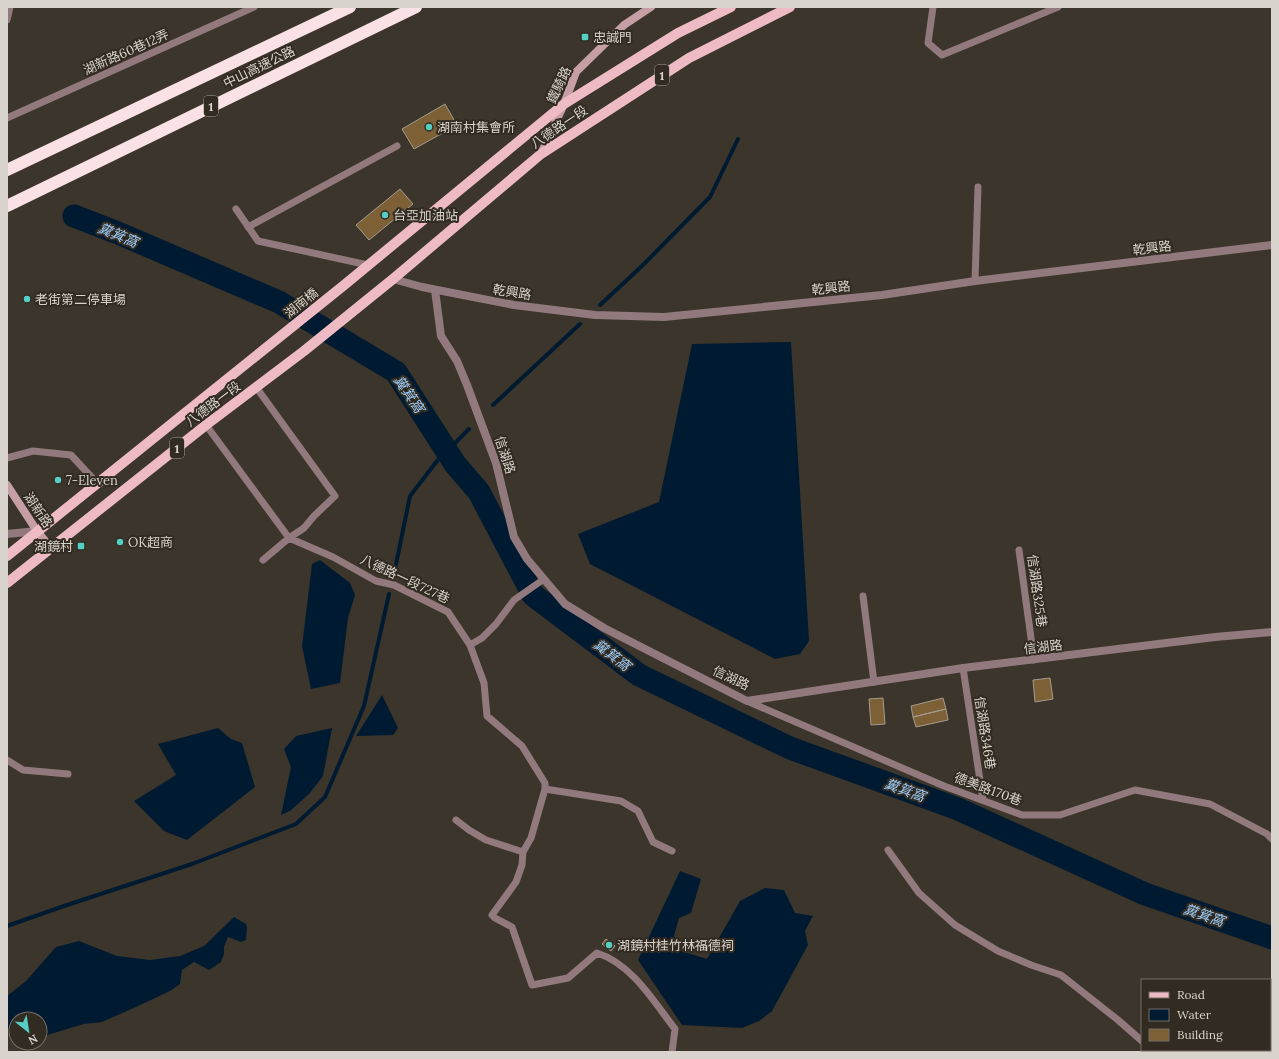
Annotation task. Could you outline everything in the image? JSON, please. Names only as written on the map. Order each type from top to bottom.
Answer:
[{"type":"highway","name":"中山高速公路","points":[[7,170],[350,7]]},
{"type":"highway","name":"中山高速公路","points":[[7,206],[416,7]]},
{"type":"main road","name":"鐵騎路","points":[[541,154],[564,104],[576,72],[624,25],[651,7]]},
{"type":"main road","name":"八德路一段","points":[[343,286],[564,104],[678,33],[731,7]]},
{"type":"main road","name":"八德路一段","points":[[7,583],[206,425],[304,351],[393,279],[541,154],[689,58],[790,7]]},
{"type":"main road","name":"湖南橋","points":[[276,340],[343,286]]},
{"type":"main road","name":"八德路一段","points":[[7,556],[276,340]]},
{"type":"main road","name":"湖新路","points":[[7,485],[37,531],[51,548]]},
{"type":"street","name":"乾興路","points":[[393,279],[435,290],[514,305],[595,315],[664,317],[882,295],[975,281],[1272,245]]},
{"type":"street","name":"信湖路","points":[[435,290],[441,336],[456,361],[467,385],[496,463],[514,537],[527,559],[565,604],[604,628],[747,701],[963,668],[1215,637],[1272,632]]},
{"type":"street","points":[[7,534],[37,531]]},
{"type":"lane","points":[[7,20],[10,7]]},
{"type":"lane","name":"湖新路60巷12弄","points":[[7,118],[254,7]]},
{"type":"lane","points":[[933,7],[928,44],[942,54],[1058,7]]},
{"type":"lane","points":[[248,226],[397,146]]},
{"type":"lane","points":[[975,281],[978,187]]},
{"type":"lane","points":[[236,209],[258,241],[368,265]]},
{"type":"lane","points":[[256,387],[335,496],[304,528],[289,538],[263,560]]},
{"type":"lane","points":[[206,425],[289,538]]},
{"type":"lane","points":[[7,458],[33,450],[71,455],[97,483]]},
{"type":"lane","name":"八德路一段727巷","points":[[289,538],[333,557],[376,581],[394,585],[448,612],[470,645],[484,683],[487,716],[522,746],[545,783],[545,789]]},
{"type":"lane","name":"信湖路325巷","points":[[1019,550],[1034,660]]},
{"type":"lane","points":[[470,645],[482,638],[496,624],[514,600],[544,579]]},
{"type":"lane","points":[[863,596],[874,682]]},
{"type":"lane","name":"信湖路346巷","points":[[963,668],[983,800]]},
{"type":"lane","name":"德美路170巷","points":[[747,701],[944,786],[1022,815],[1060,814],[1135,790],[1210,804],[1268,834],[1272,839]]},
{"type":"lane","points":[[7,760],[23,770],[68,774]]},
{"type":"lane","points":[[672,851],[653,842],[638,811],[621,801],[545,789],[531,838],[523,852],[522,865],[516,882],[492,915],[512,927],[532,985],[568,978],[596,953],[604,956],[629,972],[653,1000],[675,1030],[672,1052]]},
{"type":"lane","points":[[456,820],[486,840],[523,852]]},
{"type":"lane","points":[[888,850],[919,893],[955,925],[998,951],[1030,965],[1061,975],[1141,1040]]},
{"type":"water","points":[[791,342],[809,641],[800,654],[775,659],[590,564],[578,534],[659,502],[692,344]]},
{"type":"water","points":[[320,560],[350,583],[355,595],[348,618],[340,683],[311,689],[302,646],[312,564]]},
{"type":"water","points":[[382,695],[398,728],[393,735],[356,736]]},
{"type":"water","points":[[218,728],[231,739],[242,743],[255,787],[187,840],[164,831],[134,801],[176,775],[158,744]]},
{"type":"water","points":[[332,728],[323,776],[309,794],[290,811],[281,815],[291,767],[284,749],[296,736]]},
{"type":"water","points":[[680,871],[701,879],[691,913],[679,918],[674,936],[681,951],[707,959],[740,901],[765,888],[784,890],[795,913],[813,916],[805,931],[808,945],[772,1011],[759,1021],[742,1028],[682,1025],[638,960]]},
{"type":"water","points":[[234,917],[246,924],[246,940],[241,942],[228,937],[221,962],[209,970],[194,962],[182,970],[180,984],[170,991],[136,1007],[102,1022],[84,1024],[48,1035],[48,1011],[8,1011],[7,1033],[7,996],[26,981],[56,947],[79,941],[117,956],[150,960],[180,956],[204,946]]},
{"type":"building","name":"湖南村集會所","points":[[445,104],[457,125],[414,149],[402,129]]},
{"type":"building","name":"台亞加油站","points":[[400,189],[413,204],[369,240],[356,225]]},
{"type":"building","points":[[1050,678],[1053,699],[1035,702],[1033,680]]},
{"type":"building","points":[[883,698],[885,724],[871,725],[869,699]]},
{"type":"building","points":[[943,698],[946,709],[913,717],[911,706]]},
{"type":"building","points":[[946,709],[948,720],[916,727],[913,717]]},
{"type":"building","name":"湖鏡村桂竹林福德祠","points":[[606,939],[615,946],[611,951],[602,944]]},
{"type":"waterway","points":[[600,305],[642,266],[710,197],[738,139]]},
{"type":"waterway","name":"糞箕窩","points":[[74,216],[118,233],[279,302],[396,372],[455,464],[479,492],[533,595],[639,675],[790,748],[958,809],[1145,894],[1272,938]]},
{"type":"waterway","points":[[493,405],[580,324]]},
{"type":"waterway","points":[[394,574],[410,496],[437,461],[469,429]]},
{"type":"waterway","points":[[7,926],[192,864],[296,824],[325,797],[364,706],[389,594]]},
{"type":"place","name":"忠誠門","points":[[585,37]]},
{"type":"place","name":"湖南村集會所","points":[[429,127]]},
{"type":"place","name":"台亞加油站","points":[[385,215]]},
{"type":"place","name":"老街第二停車場","points":[[27,299]]},
{"type":"place","name":"7-Eleven","points":[[58,480]]},
{"type":"place","name":"OK超商","points":[[120,542]]},
{"type":"place","name":"湖鏡村","points":[[81,546]]},
{"type":"place","name":"湖鏡村桂竹林福德祠","points":[[609,945]]}]
